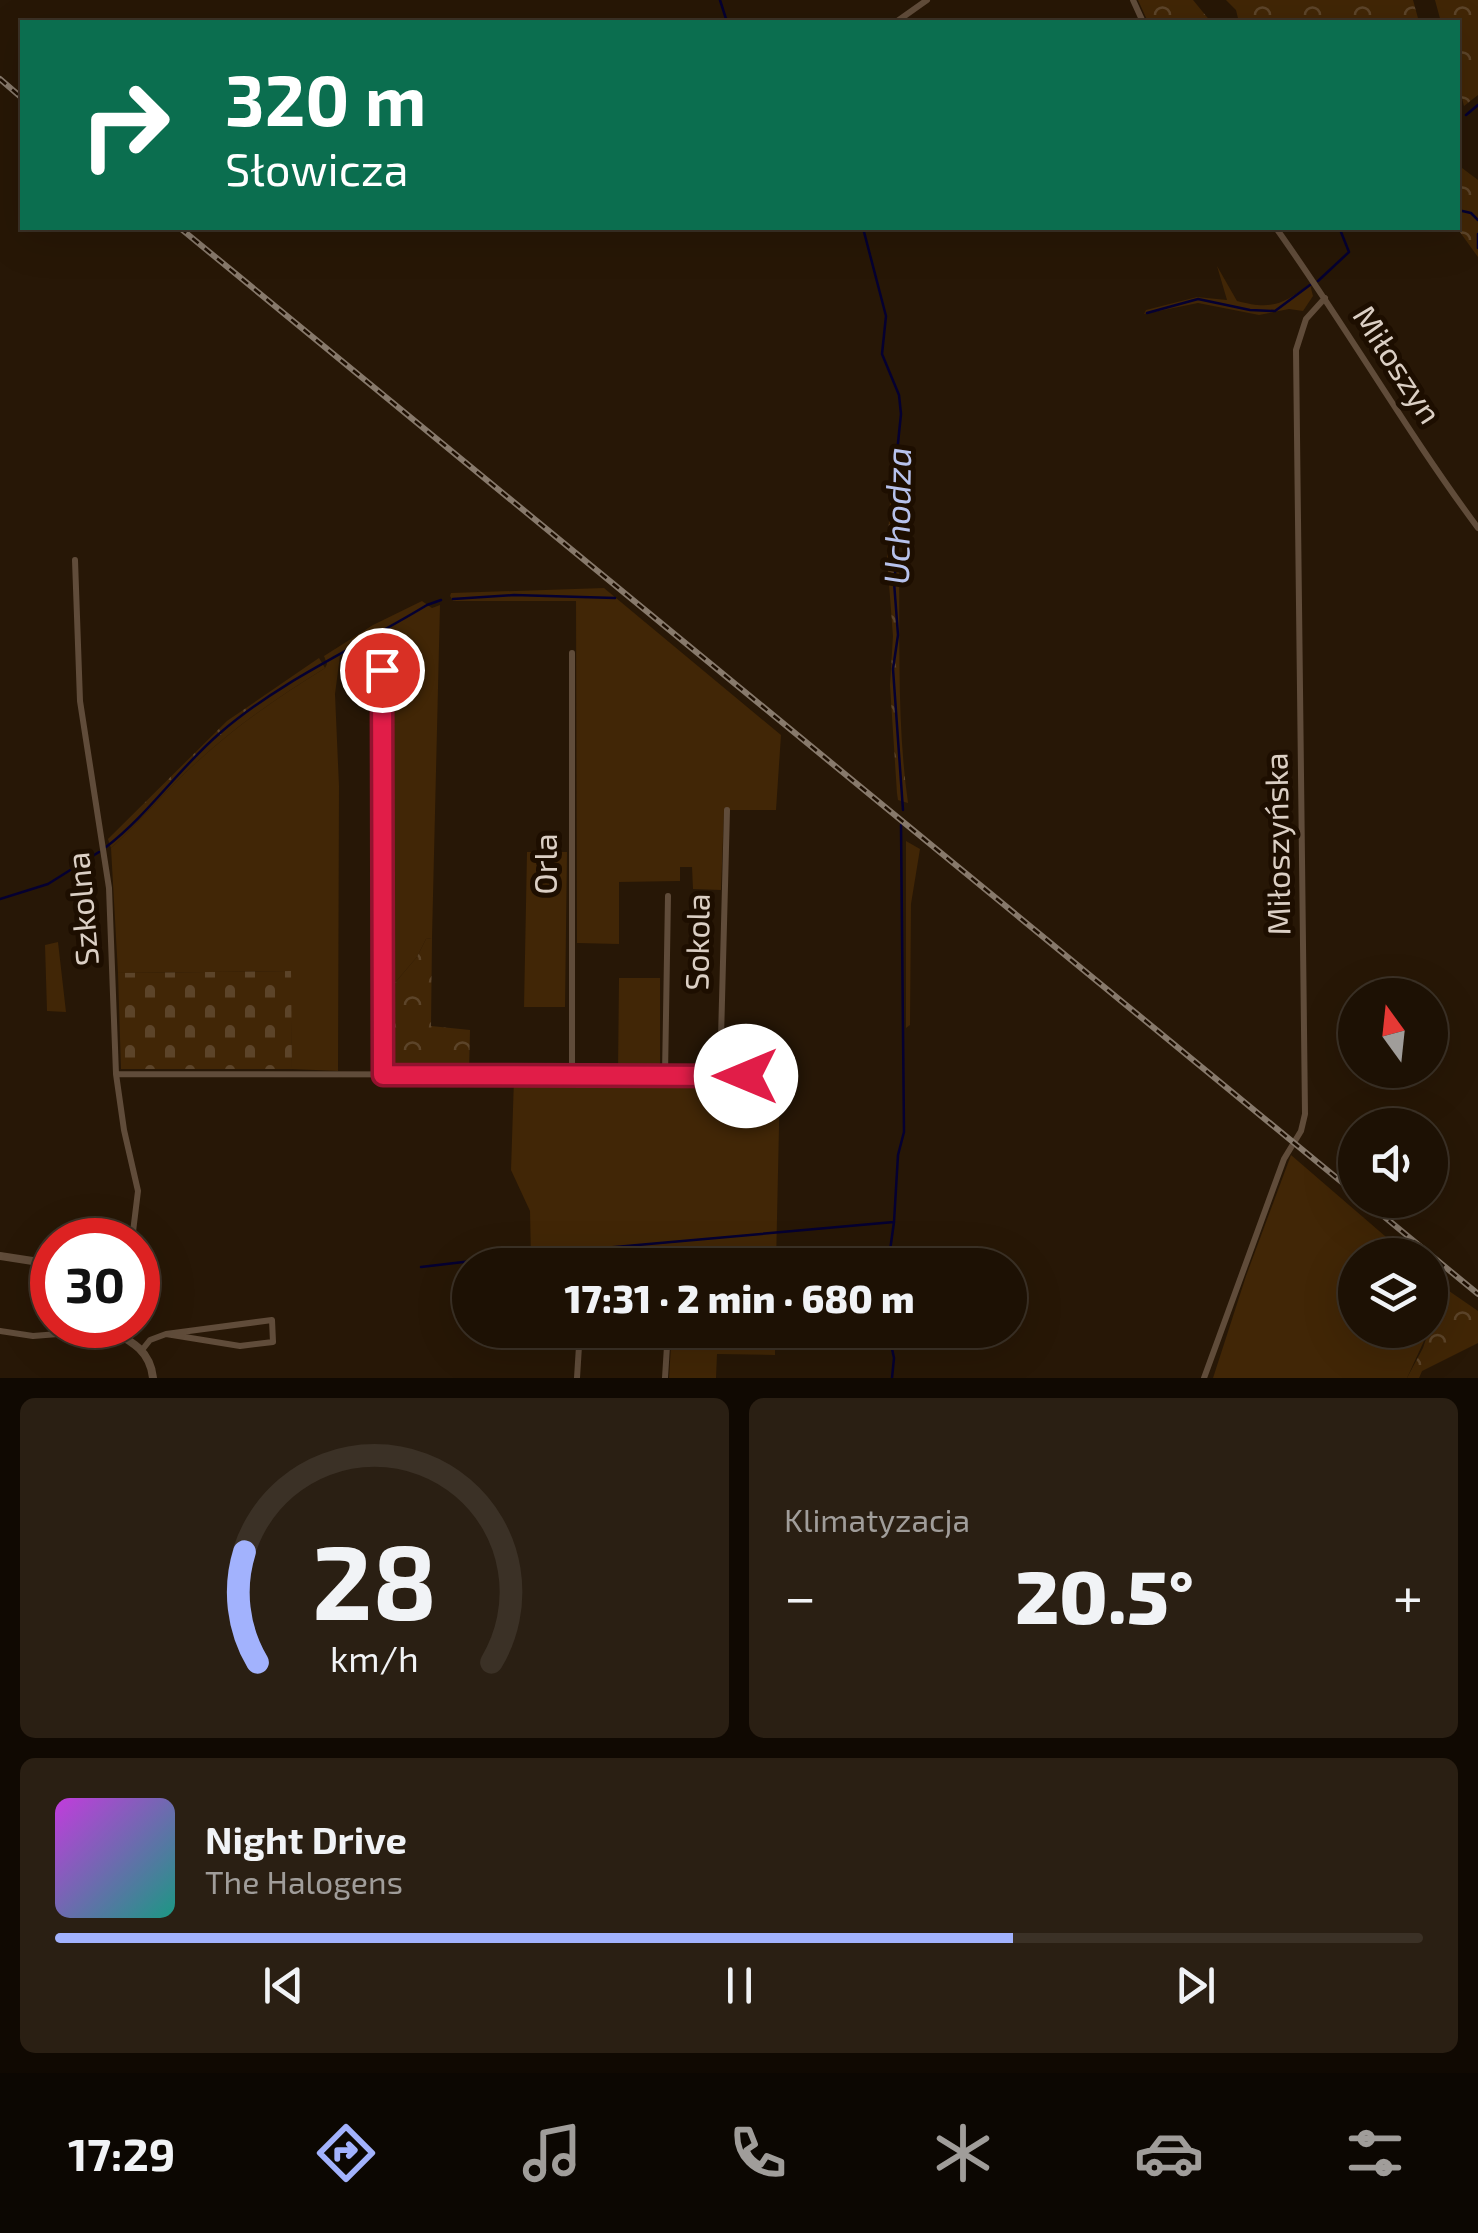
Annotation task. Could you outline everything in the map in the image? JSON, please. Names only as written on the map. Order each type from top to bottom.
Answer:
[{"type":"street","points":[[899,20],[927,0]]},
{"type":"street","name":"Miłoszyn","points":[[1277,230],[1376,382],[1478,528]]},
{"type":"street","name":"Miłoszyńska","points":[[1204,1378],[1284,1159],[1301,1131],[1305,1114],[1296,350],[1306,319],[1324,298]]},
{"type":"street","name":"Szkolna","points":[[75,560],[80,701],[109,888],[116,1074],[138,1190],[135,1218]]},
{"type":"street","name":"Orla","points":[[572,653],[572,1076]]},
{"type":"street","points":[[382,670],[383,1075]]},
{"type":"street","name":"Sokola","points":[[720,1076],[727,810]]},
{"type":"street","points":[[666,1075],[668,896]]},
{"type":"street","points":[[116,1074],[772,1076]]},
{"type":"street","points":[[0,1256],[30,1261]]},
{"type":"street","points":[[142,1350],[150,1340],[166,1334],[272,1320],[273,1342],[240,1346],[166,1334]]},
{"type":"street","points":[[0,1331],[30,1334]]},
{"type":"street","points":[[139,1348],[150,1363],[153,1378]]},
{"type":"street","points":[[577,1378],[579,1348]]},
{"type":"street","points":[[665,1378],[667,1348]]},
{"type":"green space","points":[[1138,0],[1193,0],[1209,20],[1147,20]]},
{"type":"green space","points":[[1226,0],[1413,0],[1418,20],[1238,20],[1236,10]]},
{"type":"green space","points":[[1435,0],[1478,0],[1478,95],[1464,106],[1460,90],[1460,20],[1440,20]]},
{"type":"green space","points":[[1460,166],[1478,180],[1478,257],[1458,230]]},
{"type":"green space","points":[[1217,266],[1237,301],[1276,304],[1310,284],[1313,296],[1303,311],[1289,309],[1259,315],[1198,303],[1144,314],[1146,310],[1197,297],[1227,300]]},
{"type":"green space","points":[[900,493],[900,687],[908,803],[898,800],[890,685],[890,494]]},
{"type":"green space","points":[[604,588],[781,735],[776,810],[724,810],[721,890],[693,889],[692,867],[680,867],[680,881],[619,882],[619,944],[577,943],[576,601],[453,601],[450,596]]},
{"type":"green space","points":[[422,601],[432,608],[440,605],[432,938],[426,939],[417,957],[388,991],[386,630],[340,656],[335,694],[339,786],[338,1071],[292,1069],[290,971],[118,973],[111,848],[214,747],[325,668],[324,656],[373,625]]},
{"type":"green space","points":[[319,658],[325,668],[214,747],[111,848],[108,839],[227,721]]},
{"type":"green space","points":[[906,841],[920,849],[911,904],[910,1025],[906,1028]]},
{"type":"green space","points":[[527,852],[567,852],[565,1007],[524,1007]]},
{"type":"green space","points":[[432,938],[431,1026],[470,1030],[469,1072],[388,1069],[388,991],[417,957],[426,939]]},
{"type":"green space","points":[[58,942],[66,1012],[47,1011],[45,945]]},
{"type":"green space","points":[[291,971],[292,1069],[121,1069],[118,973]]},
{"type":"green space","points":[[619,978],[660,978],[660,1063],[653,1073],[618,1073]]},
{"type":"green space","points":[[514,1078],[780,1080],[776,1248],[531,1248],[530,1211],[511,1170]]},
{"type":"green space","points":[[1291,1155],[1338,1196],[1338,1218],[1364,1218],[1387,1238],[1338,1238],[1338,1348],[1421,1348],[1407,1378],[1213,1378]]},
{"type":"green space","points":[[1448,1292],[1478,1311],[1478,1343],[1422,1371],[1419,1378],[1407,1378],[1423,1348],[1448,1348]]},
{"type":"green space","points":[[671,1348],[775,1348],[775,1355],[717,1354],[716,1378],[669,1378]]},
{"type":"waterway","name":"Uchodza","points":[[720,0],[726,20]]},
{"type":"waterway","points":[[1466,115],[1478,105]]},
{"type":"waterway","points":[[1460,210],[1478,220]]},
{"type":"waterway","name":"Uchodza","points":[[864,230],[886,316],[882,354],[899,395],[901,414],[893,491],[898,547],[894,582],[898,635],[893,669],[903,810]]},
{"type":"waterway","points":[[1318,281],[1349,252],[1341,232]]},
{"type":"waterway","points":[[1478,234],[1478,248]]},
{"type":"waterway","points":[[1147,313],[1198,299],[1275,311],[1310,285]]},
{"type":"waterway","points":[[453,599],[514,595],[615,598]]},
{"type":"waterway","points":[[106,847],[205,747],[244,714],[320,665],[441,600]]},
{"type":"waterway","name":"Uchodza","points":[[890,1248],[898,1155],[904,1132],[901,825]]},
{"type":"waterway","points":[[0,899],[48,884],[99,852]]},
{"type":"waterway","points":[[421,1267],[894,1222]]},
{"type":"waterway","name":"Uchodza","points":[[892,1348],[892,1378]]},
{"type":"railway","points":[[0,79],[20,96]]},
{"type":"railway","points":[[182,230],[1338,1179]]},
{"type":"railway","points":[[1386,1218],[1478,1294]]},
{"type":"route","points":[[382,670],[383,1075],[746,1076]]}]
